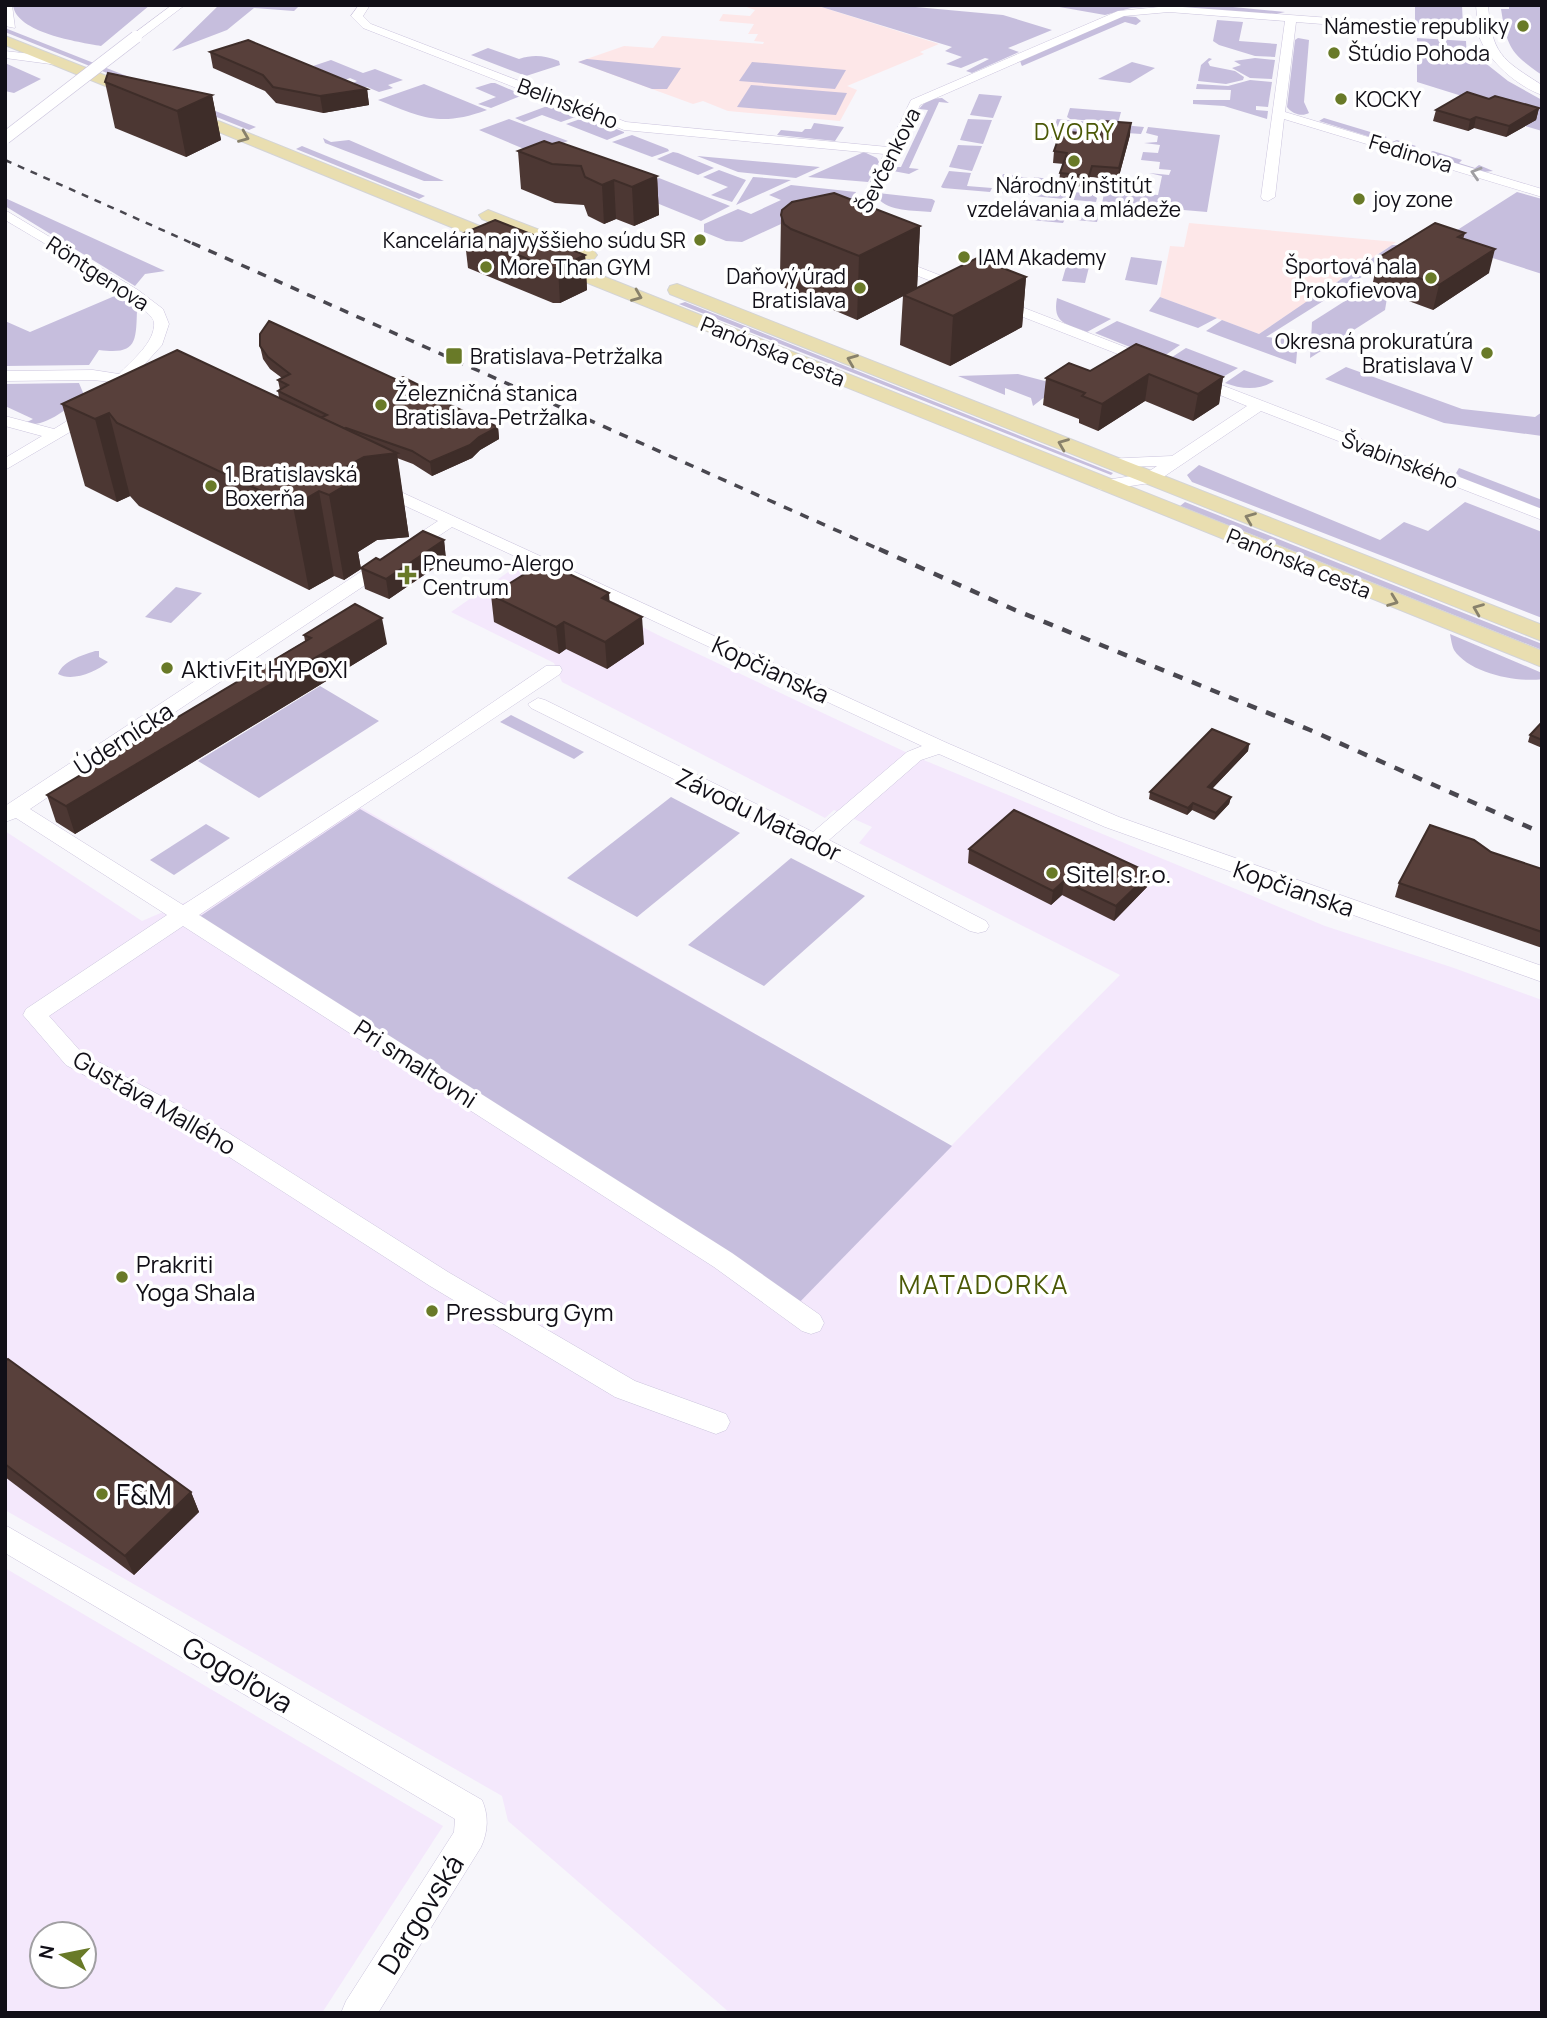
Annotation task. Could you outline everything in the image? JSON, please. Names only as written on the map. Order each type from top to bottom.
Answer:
[{"type":"main road","name":"Panónska cesta","points":[[7,30],[58,61],[1542,660]]},
{"type":"main road","points":[[7,30],[154,83]]},
{"type":"main road","points":[[189,96],[235,115]]},
{"type":"main road","points":[[310,144],[346,159]]},
{"type":"main road","points":[[471,209],[604,262]]},
{"type":"main road","name":"Panónska cesta","points":[[664,285],[1542,634]]},
{"type":"street","points":[[6,5],[7,30]]},
{"type":"street","points":[[136,37],[172,5]]},
{"type":"street","points":[[5,138],[180,5]]},
{"type":"street","name":"Belinského","points":[[365,5],[357,16],[367,26],[624,126],[890,151]]},
{"type":"street","points":[[1482,5],[1484,33],[1503,61],[1542,91]]},
{"type":"street","name":"Ševčenkova","points":[[1259,405],[865,250],[852,234],[911,108],[919,100],[1122,13],[1169,9],[1484,33]]},
{"type":"street","points":[[1268,197],[1291,18]]},
{"type":"street","points":[[5,54],[58,61]]},
{"type":"street","name":"Fedinova","points":[[1280,114],[1542,193]]},
{"type":"street","name":"Röntgenova","points":[[5,214],[133,293],[158,313],[162,324],[158,338],[123,378]]},
{"type":"street","points":[[5,376],[93,375],[148,382],[169,390]]},
{"type":"street","points":[[5,465],[81,419],[102,402],[123,378]]},
{"type":"street","points":[[1105,485],[1150,478],[1259,405]]},
{"type":"street","name":"Švabinského","points":[[1259,405],[1542,515]]},
{"type":"street","points":[[5,421],[55,434]]},
{"type":"street","points":[[1110,462],[1174,461]]},
{"type":"street","points":[[1147,502],[1146,490],[1150,478]]},
{"type":"street","name":"Kopčianska","points":[[361,479],[940,747],[1168,844],[1542,974]]},
{"type":"street","name":"Údernícka","points":[[11,812],[451,520]]},
{"type":"street","name":"Gustáva Mallého","points":[[553,670],[364,800],[33,1015],[74,1059],[218,1138],[439,1279],[625,1389],[716,1422]]},
{"type":"street","name":"Závodu Matador","points":[[538,704],[815,841],[978,926]]},
{"type":"street","points":[[815,841],[914,756],[940,747]]},
{"type":"street","name":"Pri smaltovni","points":[[11,812],[184,915],[723,1260],[811,1324]]},
{"type":"street","name":"Gogoľova","points":[[5,1538],[471,1811]]},
{"type":"street","name":"Dargovská","points":[[358,2013],[470,1836],[471,1811]]},
{"type":"shaded area","points":[[13,5],[150,5],[101,46],[64,39],[36,29],[17,15]]},
{"type":"shaded area","points":[[219,5],[300,5],[294,11],[254,8],[227,30],[172,51]]},
{"type":"shaded area","points":[[741,5],[815,5],[939,44],[920,52],[924,54],[847,86],[857,90],[840,121],[728,111],[703,101],[693,104],[578,62],[624,46],[653,48],[662,36],[763,44],[764,42],[754,41],[758,34],[748,34],[754,24],[719,21],[723,14],[750,16],[755,10]]},
{"type":"shaded area","points":[[815,5],[894,5],[1003,15],[1052,30],[1008,48],[1019,52],[972,73],[966,71],[989,59],[985,58],[961,68],[946,64],[962,57],[945,51],[952,47]]},
{"type":"shaded area","points":[[1048,5],[1212,5],[1285,12],[1272,15],[1165,6],[1131,8],[1105,15]]},
{"type":"shaded area","points":[[1415,5],[1462,5],[1463,27],[1407,23],[1406,20],[1415,21]]},
{"type":"shaded area","name":"Námestie republiky","points":[[1509,5],[1542,5],[1542,75],[1523,61],[1508,41],[1501,9],[1509,9]]},
{"type":"shaded area","points":[[1124,16],[1136,17],[1141,21],[1136,25],[1125,22],[1022,66],[1021,64],[1020,60]]},
{"type":"shaded area","points":[[1217,20],[1243,22],[1239,41],[1277,44],[1275,57],[1255,56],[1219,45],[1213,41]]},
{"type":"shaded area","points":[[5,28],[256,127],[249,130],[5,32]]},
{"type":"shaded area","points":[[1417,38],[1466,41],[1467,59],[1484,62],[1508,81],[1542,100],[1542,131],[1525,126],[1536,119],[1417,82]]},
{"type":"shaded area","points":[[1295,40],[1309,40],[1304,102],[1309,113],[1303,115],[1294,113],[1287,107]]},
{"type":"shaded area","points":[[488,48],[519,59],[535,56],[549,58],[559,61],[560,65],[526,76],[471,55]]},
{"type":"shaded area","points":[[1209,58],[1212,59],[1208,62],[1210,66],[1235,71],[1244,77],[1243,80],[1226,84],[1198,81],[1201,65]]},
{"type":"shaded area","points":[[1255,58],[1275,60],[1272,79],[1250,78],[1232,68],[1241,65],[1234,61]]},
{"type":"shaded area","points":[[587,59],[681,68],[667,89],[652,89],[578,62]]},
{"type":"shaded area","points":[[331,60],[363,73],[375,69],[403,80],[388,85],[393,88],[379,92],[367,87],[360,89],[349,85],[357,81],[350,78],[345,80],[313,66]]},
{"type":"shaded area","points":[[752,62],[846,70],[835,89],[739,81]]},
{"type":"shaded area","points":[[1132,62],[1155,68],[1130,83],[1098,79]]},
{"type":"shaded area","points":[[5,63],[41,79],[14,93],[5,91]]},
{"type":"shaded area","points":[[1250,80],[1272,82],[1268,107],[1256,106],[1256,110],[1268,111],[1267,119],[1224,106],[1193,104],[1193,100],[1230,100],[1231,90],[1196,89],[1197,84],[1228,86]]},
{"type":"shaded area","points":[[491,83],[523,95],[491,108],[478,104],[496,97],[475,88]]},
{"type":"shaded area","points":[[424,84],[487,110],[456,118],[432,118],[407,112],[378,100]]},
{"type":"shaded area","points":[[751,85],[847,93],[836,115],[737,107]]},
{"type":"shaded area","points":[[979,94],[1002,96],[993,118],[970,115]]},
{"type":"shaded area","points":[[942,98],[949,103],[939,102],[909,168],[919,169],[909,174],[893,171],[891,167],[901,167],[928,110],[919,109],[929,100]]},
{"type":"shaded area","points":[[550,105],[578,116],[561,122],[542,115],[524,122],[515,118]]},
{"type":"shaded area","points":[[1070,108],[1121,112],[1118,123],[1070,119],[1067,117]]},
{"type":"shaded area","points":[[586,117],[624,133],[607,140],[566,124]]},
{"type":"shaded area","points":[[1324,118],[1387,137],[1383,139],[1392,142],[1397,140],[1428,153],[1433,151],[1462,160],[1459,163],[1475,168],[1479,165],[1493,171],[1483,172],[1319,121]]},
{"type":"shaded area","points":[[509,119],[568,141],[536,154],[479,130]]},
{"type":"shaded area","points":[[968,119],[992,120],[983,144],[960,140]]},
{"type":"shaded area","points":[[1057,119],[1144,127],[1141,134],[1091,132],[1088,140],[1084,141],[1051,138]]},
{"type":"shaded area","points":[[814,123],[844,127],[835,141],[777,135],[781,130],[802,132],[811,129]]},
{"type":"shaded area","points":[[1148,127],[1220,135],[1207,212],[1102,203],[1106,185],[1109,184],[1134,186],[1133,193],[1158,195],[1162,176],[1149,173],[1169,175],[1171,170],[1159,169],[1160,162],[1141,160],[1143,152],[1158,153],[1160,145],[1144,143],[1157,142],[1158,136],[1146,133]]},
{"type":"shaded area","points":[[632,135],[669,151],[652,157],[612,142]]},
{"type":"shaded area","points":[[323,138],[331,142],[349,140],[444,181],[424,181],[325,143]]},
{"type":"shaded area","points":[[958,145],[982,146],[972,171],[949,167]]},
{"type":"shaded area","points":[[302,146],[425,196],[419,199],[296,149]]},
{"type":"shaded area","points":[[673,152],[714,168],[698,175],[657,159]]},
{"type":"shaded area","points":[[864,152],[877,158],[879,162],[868,182],[808,177]]},
{"type":"shaded area","points":[[697,156],[820,167],[796,178],[738,172]]},
{"type":"shaded area","points":[[719,170],[746,180],[732,202],[711,195],[728,187],[703,177]]},
{"type":"shaded area","points":[[949,171],[971,173],[967,186],[992,188],[990,192],[943,188],[941,187]]},
{"type":"shaded area","points":[[1003,174],[1029,178],[1023,194],[996,193]]},
{"type":"shaded area","points":[[753,177],[791,180],[736,205]]},
{"type":"shaded area","points":[[1034,177],[1049,179],[1046,187],[1093,195],[1097,198],[1096,202],[1032,196],[1028,194]]},
{"type":"shaded area","points":[[659,178],[730,206],[701,221],[627,191]]},
{"type":"shaded area","points":[[791,185],[856,192],[851,201],[818,207],[742,242],[726,241],[704,232],[704,224],[738,209],[751,214],[781,200],[769,195]]},
{"type":"shaded area","points":[[1517,192],[1542,199],[1542,274],[1440,241]]},
{"type":"shaded area","points":[[878,193],[935,201],[931,212],[902,210],[882,203]]},
{"type":"shaded area","points":[[5,198],[165,271],[145,274],[135,286],[5,206]]},
{"type":"shaded area","points":[[1035,209],[1099,214],[1097,222],[1065,219],[1063,223],[1031,220]]},
{"type":"shaded area","points":[[1189,223],[1396,242],[1259,334],[1160,297],[1170,246],[1184,247]]},
{"type":"shaded area","points":[[1392,245],[1410,245],[1345,288],[1331,286]]},
{"type":"shaded area","points":[[1070,253],[1092,255],[1085,283],[1062,281]]},
{"type":"shaded area","points":[[1131,257],[1162,261],[1157,285],[1125,280]]},
{"type":"shaded area","points":[[1370,285],[1388,292],[1385,310],[1310,358],[1312,322]]},
{"type":"shaded area","points":[[1325,289],[1336,293],[1266,337],[1298,340],[1296,364],[1206,331],[1222,320],[1259,334]]},
{"type":"shaded area","points":[[117,295],[137,309],[135,338],[127,348],[99,350],[89,365],[5,366],[5,321],[30,332]]},
{"type":"shaded area","points":[[1160,297],[1217,318],[1198,328],[1149,311]]},
{"type":"shaded area","points":[[1057,298],[1111,319],[1087,332],[1073,327],[1059,318]]},
{"type":"shaded area","points":[[685,302],[1113,473],[1111,475],[679,304]]},
{"type":"shaded area","points":[[1117,321],[1180,345],[1160,359],[1095,333]]},
{"type":"shaded area","points":[[1186,348],[1238,368],[1216,381],[1166,361]]},
{"type":"shaded area","points":[[1346,367],[1462,409],[1535,417],[1542,412],[1542,436],[1444,423],[1325,379]]},
{"type":"shaded area","points":[[1244,370],[1274,381],[1250,388],[1225,383]]},
{"type":"shaded area","points":[[1018,374],[1060,385],[1033,406],[1031,398],[1005,388],[1005,395],[958,376]]},
{"type":"shaded area","points":[[79,383],[84,395],[55,416],[39,423],[23,424],[33,419],[5,406],[5,384]]},
{"type":"shaded area","points":[[1199,465],[1380,540],[1404,522],[1428,531],[1465,502],[1542,532],[1542,618],[1192,482],[1187,475]]},
{"type":"shaded area","points":[[1459,468],[1542,500],[1542,510],[1461,478],[1456,473]]},
{"type":"shaded area","points":[[1185,502],[1542,644],[1542,650],[1180,506]]},
{"type":"shaded area","points":[[514,568],[560,585],[658,635],[914,756],[1325,926],[1542,1000],[1542,2013],[730,2013],[508,1821],[502,1796],[5,1510],[5,831],[142,921],[207,893],[348,800],[951,1146],[1120,975],[859,843],[872,827],[834,810],[825,818],[562,682],[554,663],[451,612]]},
{"type":"shaded area","points":[[176,587],[202,593],[171,623],[145,617]]},
{"type":"shaded area","points":[[1450,634],[1542,673],[1542,679],[1507,678],[1471,665],[1454,650]]},
{"type":"shaded area","points":[[99,651],[99,657],[108,662],[84,675],[70,677],[58,674],[69,662]]},
{"type":"shaded area","points":[[320,686],[379,721],[259,798],[198,761]]},
{"type":"shaded area","points":[[511,715],[584,752],[574,759],[500,722]]},
{"type":"shaded area","points":[[671,797],[740,833],[637,917],[567,878]]},
{"type":"shaded area","points":[[360,809],[952,1146],[793,1309],[196,919]]},
{"type":"shaded area","points":[[206,824],[230,838],[174,875],[150,860]]},
{"type":"shaded area","points":[[791,858],[865,896],[764,986],[688,945]]},
{"type":"shaded area","points":[[5,1568],[443,1826],[322,2013],[5,2013]]},
{"type":"building","points":[[248,40],[367,89],[320,96],[273,87],[263,75],[210,52]]},
{"type":"building","points":[[108,73],[212,95],[177,111],[105,82]]},
{"type":"building","points":[[1467,92],[1489,99],[1495,96],[1539,108],[1509,126],[1476,117],[1470,120],[1436,110]]},
{"type":"building","points":[[1104,121],[1131,123],[1119,168],[1092,166],[1089,176],[1060,173],[1067,153],[1054,151],[1061,131],[1100,135]]},
{"type":"building","points":[[544,141],[552,144],[559,142],[657,176],[632,187],[614,180],[602,185],[585,177],[581,166],[552,164],[518,151]]},
{"type":"building","points":[[834,193],[920,226],[859,256],[784,224],[782,210],[792,202]]},
{"type":"building","points":[[495,220],[585,255],[558,268],[550,268],[464,233]]},
{"type":"building","points":[[1435,223],[1465,233],[1458,237],[1495,249],[1439,285],[1401,272],[1407,268],[1378,258]]},
{"type":"building","points":[[977,258],[1026,277],[953,316],[903,295]]},
{"type":"building","name":"Železničná stanica Bratislava-Petržalka","points":[[269,321],[397,380],[403,377],[425,388],[420,391],[498,427],[470,445],[430,462],[412,451],[320,418],[327,415],[278,391],[288,385],[278,380],[290,374],[268,357],[260,346],[260,334]]},
{"type":"building","points":[[1136,344],[1223,377],[1198,394],[1149,374],[1102,404],[1082,396],[1085,393],[1046,378],[1069,363],[1090,371]]},
{"type":"building","points":[[177,350],[397,453],[364,457],[329,476],[346,485],[329,495],[319,491],[293,506],[117,423],[109,413],[95,419],[62,404]]},
{"type":"building","points":[[423,531],[444,540],[386,579],[361,568],[376,558],[380,560]]},
{"type":"building","points":[[544,562],[609,593],[602,598],[642,617],[605,642],[564,622],[556,627],[491,595]]},
{"type":"building","points":[[355,604],[382,618],[66,806],[47,795],[311,638],[304,635]]},
{"type":"building","points":[[1542,722],[1542,740],[1530,735]]},
{"type":"building","points":[[1212,729],[1249,744],[1208,787],[1231,797],[1216,813],[1193,803],[1188,808],[1150,792]]},
{"type":"building","name":"Sitel s.r.o.","points":[[1014,810],[1150,873],[1116,906],[1064,881],[1053,891],[969,849]]},
{"type":"building","points":[[1430,825],[1474,840],[1491,852],[1542,869],[1542,932],[1399,883]]},
{"type":"building","name":"F&M","points":[[8,1359],[191,1492],[125,1556],[5,1464],[5,1361]]},
{"type":"railway","points":[[5,160],[196,245]]},
{"type":"railway","points":[[192,243],[883,551]]},
{"type":"railway","points":[[879,549],[1015,610],[1310,730],[1542,833]]},
{"type":"place","name":"Námestie republiky","points":[[1523,26]]},
{"type":"place","name":"Štúdio Pohoda","points":[[1334,53]]},
{"type":"place","name":"KOCKY","points":[[1341,99]]},
{"type":"place","name":"Národný inštitút vzdelávania a mládeže","points":[[1074,161]]},
{"type":"place","name":"joy zone","points":[[1359,199]]},
{"type":"place","name":"Kancelária najvyššieho súdu SR","points":[[700,240]]},
{"type":"place","name":"IAM Akademy","points":[[964,257]]},
{"type":"place","name":"More Than GYM","points":[[486,267]]},
{"type":"place","name":"Športová hala Prokofievova","points":[[1431,278]]},
{"type":"place","name":"Daňový úrad Bratislava","points":[[860,288]]},
{"type":"place","name":"Okresná prokuratúra Bratislava V","points":[[1487,353]]},
{"type":"place","name":"Bratislava-Petržalka","points":[[454,356]]},
{"type":"place","name":"Železničná stanica Bratislava-Petržalka","points":[[381,405]]},
{"type":"place","name":"1. Bratislavská Boxerňa","points":[[211,486]]},
{"type":"place","name":"Pneumo-Alergo Centrum","points":[[407,575]]},
{"type":"place","name":"AktivFit HYPOXI","points":[[167,668]]},
{"type":"place","name":"Sitel s.r.o.","points":[[1052,873]]},
{"type":"place","name":"Prakriti Yoga Shala","points":[[122,1277]]},
{"type":"place","name":"Pressburg Gym","points":[[432,1311]]},
{"type":"place","name":"F&M","points":[[102,1494]]},
{"type":"district","name":"DVORY","points":[[1075,131]]},
{"type":"district","name":"MATADORKA","points":[[984,1284]]}]
